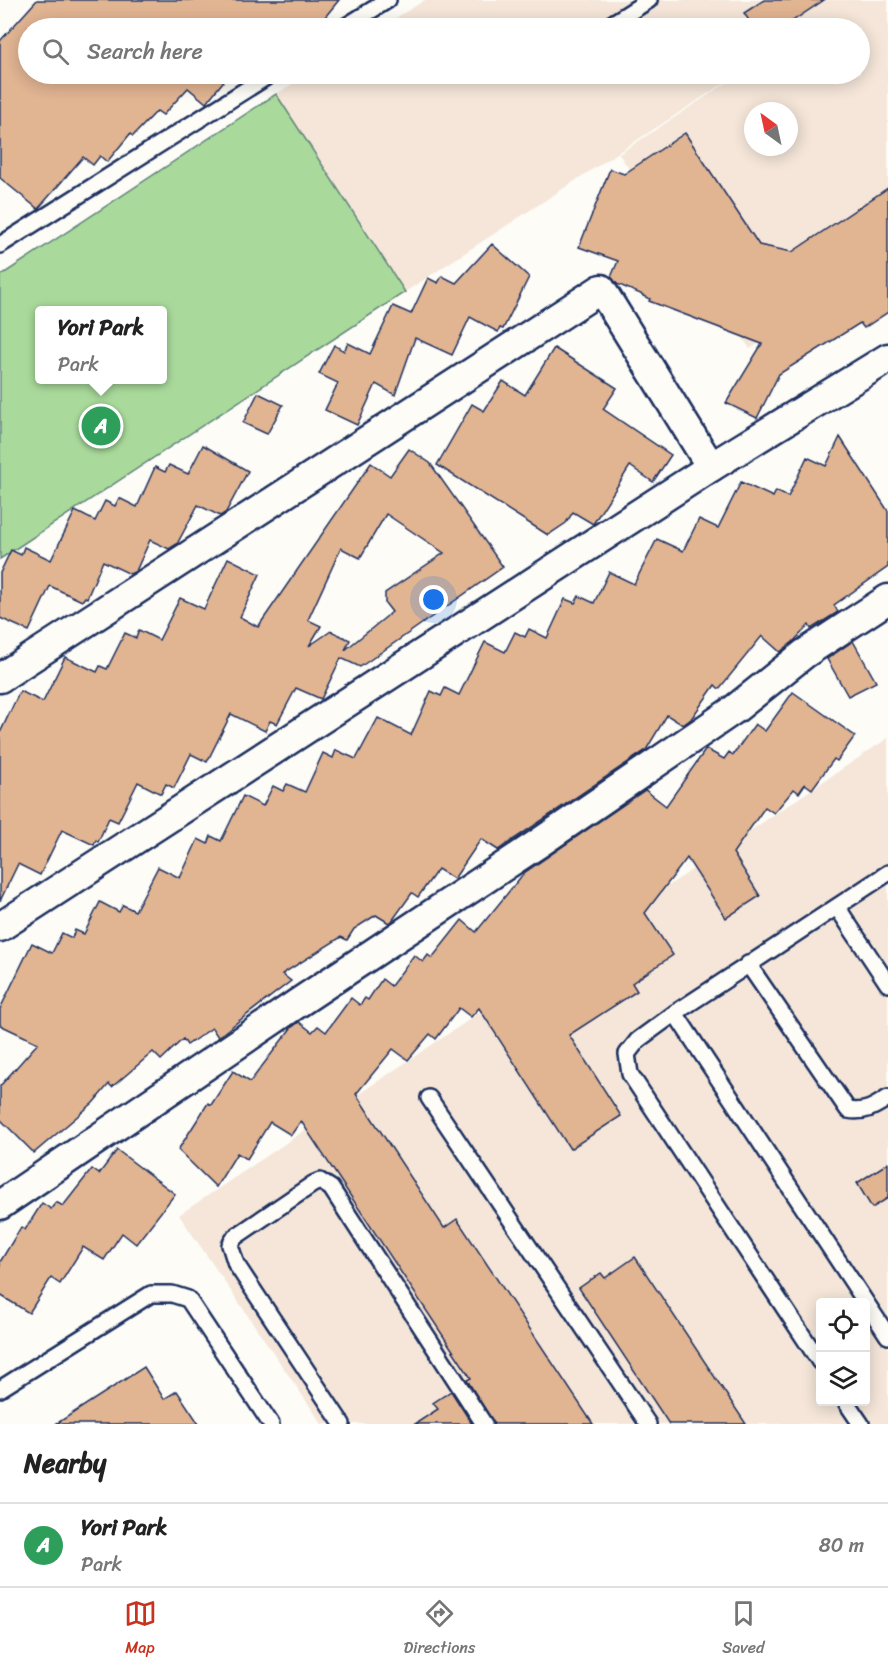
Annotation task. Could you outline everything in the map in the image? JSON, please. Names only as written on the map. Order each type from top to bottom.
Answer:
[{"type":"street","points":[[0,678],[601,289],[711,467]]},
{"type":"street","points":[[0,927],[711,467],[888,358]]},
{"type":"street","points":[[0,1205],[278,1016],[549,837],[735,710],[804,654],[888,599]]},
{"type":"lane","points":[[359,18],[388,0]]},
{"type":"lane","points":[[621,18],[649,0]]},
{"type":"lane","points":[[0,245],[256,84]]},
{"type":"lane","points":[[816,1356],[630,1074],[627,1054],[638,1040],[675,1013],[888,873]]},
{"type":"lane","points":[[837,906],[888,984]]},
{"type":"lane","points":[[748,964],[848,1110],[859,1112],[870,1109],[888,1098]]},
{"type":"lane","points":[[675,1013],[888,1336]]},
{"type":"lane","points":[[429,1098],[648,1424]]},
{"type":"lane","points":[[342,1424],[236,1264],[230,1245],[235,1237],[312,1184],[320,1181],[331,1188],[484,1424]]},
{"type":"lane","points":[[0,1389],[151,1294],[172,1294],[188,1299],[271,1424]]},
{"type":"lane","points":[[849,1406],[861,1424]]},
{"type":"shaded area","points":[[425,0],[888,0],[888,260],[750,349],[619,154],[725,84],[870,84],[870,18],[396,18]]},
{"type":"shaded area","points":[[292,84],[723,84],[405,292],[276,94]]},
{"type":"shaded area","points":[[888,738],[888,1424],[322,1424],[179,1215]]},
{"type":"green space","points":[[276,94],[405,292],[0,559],[0,276]]},
{"type":"building","points":[[37,0],[339,0],[324,18],[21,18]]},
{"type":"building","points":[[764,0],[824,0],[797,18],[747,18],[744,13]]},
{"type":"building","points":[[18,21],[18,84],[221,84],[206,103],[188,88],[163,115],[157,111],[133,136],[130,134],[107,162],[100,156],[93,165],[83,157],[38,209],[0,178],[0,41]]},
{"type":"building","points":[[685,133],[759,245],[792,252],[888,188],[888,312],[864,328],[860,323],[779,374],[757,418],[726,403],[762,344],[649,301],[650,299],[643,295],[617,284],[611,277],[618,261],[579,247],[610,169],[624,174]]},
{"type":"building","points":[[492,244],[529,277],[503,329],[500,328],[498,332],[470,317],[452,355],[415,338],[395,395],[376,384],[357,425],[325,410],[338,383],[319,374],[334,345],[344,351],[348,343],[370,354],[393,306],[411,314],[428,278],[438,283],[442,276],[456,283]]},
{"type":"building","points":[[554,348],[617,388],[603,409],[671,455],[653,482],[630,466],[593,524],[573,512],[566,523],[548,535],[437,465],[472,404],[484,411],[503,381],[525,395]]},
{"type":"building","points":[[258,393],[283,405],[267,434],[243,423]]},
{"type":"building","points":[[840,437],[888,511],[888,567],[834,605],[838,612],[811,629],[809,625],[780,652],[762,636],[719,689],[715,685],[691,719],[683,725],[667,715],[646,750],[498,850],[481,839],[454,879],[438,869],[418,897],[412,893],[392,921],[389,923],[376,915],[354,929],[347,940],[341,937],[282,974],[291,981],[218,1037],[212,1028],[187,1045],[183,1039],[161,1060],[153,1052],[112,1087],[109,1084],[93,1103],[34,1153],[0,1119],[0,1086],[38,1043],[0,1025],[0,1009],[32,943],[52,953],[62,933],[72,938],[75,930],[84,934],[100,902],[119,912],[123,905],[135,911],[158,867],[180,878],[198,839],[208,844],[211,836],[221,841],[243,796],[263,806],[273,786],[283,791],[287,784],[305,792],[323,753],[333,758],[336,750],[356,759],[378,718],[411,735],[431,691],[441,696],[445,688],[459,695],[485,642],[505,652],[515,632],[525,637],[529,629],[547,638],[565,599],[575,603],[579,596],[594,603],[609,572],[634,584],[657,539],[683,551],[699,519],[718,528],[741,482],[773,497],[776,491],[788,497],[807,457],[826,466]]},
{"type":"building","points":[[203,445],[248,471],[226,512],[220,516],[198,505],[177,544],[169,549],[150,540],[136,571],[130,574],[103,561],[87,598],[85,597],[82,601],[50,586],[29,631],[0,618],[0,573],[11,550],[21,555],[24,547],[51,560],[75,511],[95,521],[105,501],[115,506],[119,498],[137,507],[155,467],[165,472],[169,465],[188,474]]},
{"type":"building","points":[[409,449],[430,463],[503,567],[360,667],[341,658],[321,699],[296,688],[277,724],[270,721],[265,731],[231,714],[207,762],[191,754],[174,788],[166,784],[161,794],[138,782],[118,822],[109,818],[98,842],[96,840],[94,845],[62,830],[40,875],[18,864],[0,901],[0,733],[20,691],[43,702],[65,657],[97,672],[100,666],[107,669],[125,633],[136,638],[139,630],[159,640],[180,598],[204,609],[228,558],[260,574],[240,617],[258,627],[371,463],[390,476]],"holes":[[[386,514],[444,553],[385,593],[385,603],[392,612],[345,650],[350,640],[331,631],[309,646],[321,626],[308,620],[341,548],[360,558]]]},
{"type":"building","points":[[853,641],[876,682],[848,696],[827,659]]},
{"type":"building","points":[[793,692],[855,736],[837,761],[834,759],[812,789],[805,784],[799,793],[794,789],[774,813],[765,807],[733,853],[760,896],[726,918],[687,858],[645,913],[673,955],[632,983],[637,991],[569,1035],[621,1116],[570,1149],[479,1008],[471,1017],[459,1008],[436,1039],[430,1034],[408,1060],[393,1049],[356,1094],[444,1228],[457,1219],[593,1424],[494,1424],[467,1380],[471,1378],[301,1121],[291,1135],[270,1122],[247,1159],[237,1153],[216,1187],[178,1150],[208,1103],[211,1105],[233,1071],[250,1082],[291,1028],[299,1022],[312,1032],[318,1026],[326,1032],[351,998],[360,1005],[365,998],[368,1000],[382,979],[391,986],[414,955],[423,962],[428,955],[432,958],[462,920],[476,932],[524,873],[645,790],[666,806],[706,749],[724,759],[729,752],[733,755],[755,724],[765,731]]},
{"type":"building","points":[[117,1150],[175,1194],[136,1244],[122,1233],[104,1260],[83,1247],[60,1284],[51,1278],[29,1313],[0,1295],[0,1262],[21,1227],[25,1230],[42,1203],[51,1209],[56,1202],[63,1206],[92,1169],[99,1174]]},
{"type":"building","points":[[888,1163],[888,1198],[872,1208],[857,1183]]},
{"type":"building","points":[[635,1257],[746,1424],[669,1424],[579,1288],[601,1273],[605,1278]]},
{"type":"building","points":[[144,1367],[164,1399],[177,1391],[199,1424],[56,1424]]},
{"type":"building","points":[[451,1391],[472,1424],[415,1424],[438,1409],[433,1403]]},
{"type":"place","name":"Yori Park","points":[[101,426]]}]
